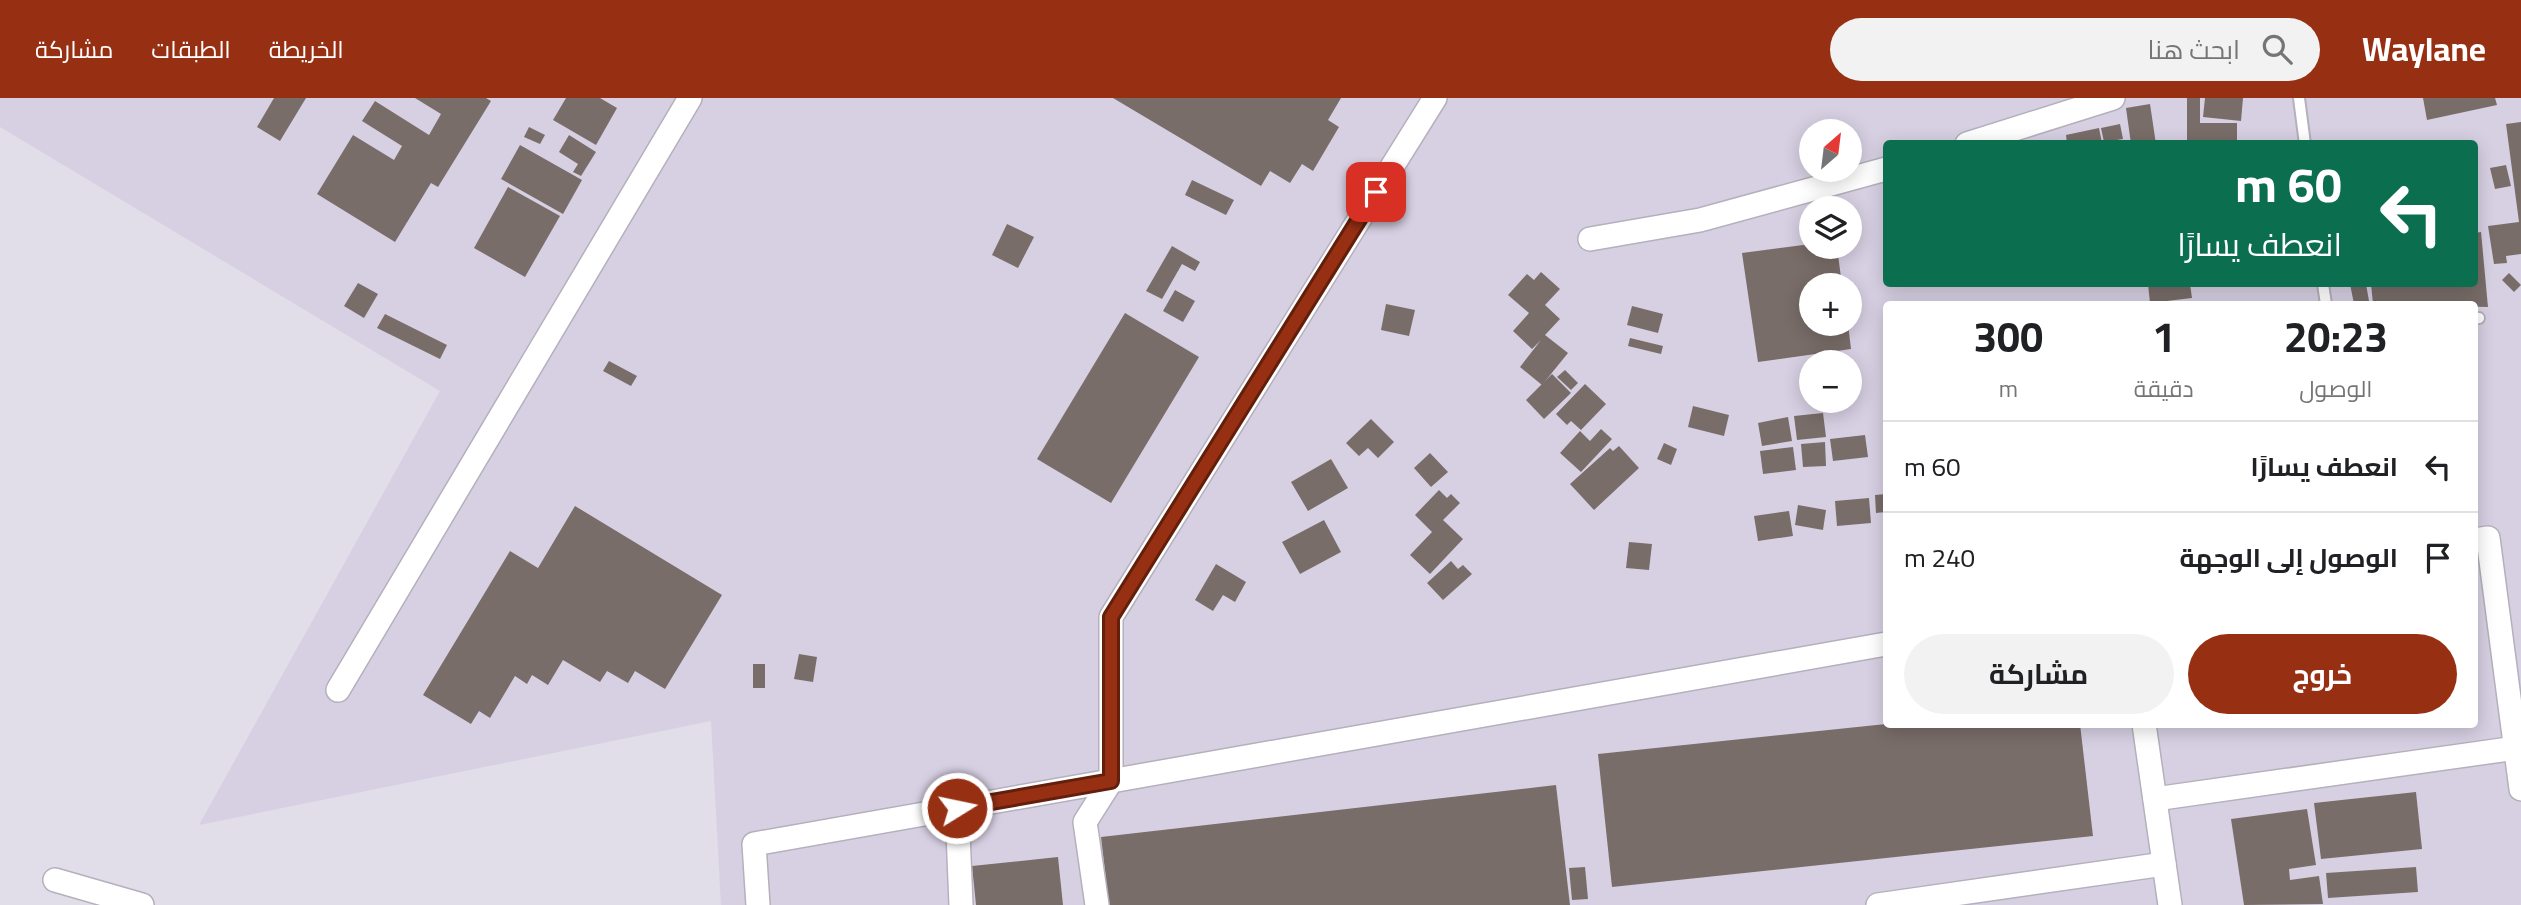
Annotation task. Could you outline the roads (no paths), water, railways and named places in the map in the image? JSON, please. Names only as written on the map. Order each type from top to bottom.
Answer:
[{"type":"street","points":[[338,690],[690,98]]},
{"type":"street","points":[[1097,905],[1085,822],[1111,781],[1111,617],[1434,98]]},
{"type":"street","points":[[1980,140],[2113,98]]},
{"type":"street","points":[[1590,239],[1700,220],[1883,170]]},
{"type":"street","points":[[2478,539],[2488,538],[2521,789]]},
{"type":"street","points":[[758,905],[754,844],[1883,645]]},
{"type":"street","points":[[2145,728],[2171,905]]},
{"type":"street","points":[[2155,799],[2516,748]]},
{"type":"street","points":[[957,808],[961,905]]},
{"type":"street","points":[[1878,905],[2164,864]]},
{"type":"street","points":[[55,880],[142,905]]},
{"type":"lane","points":[[2299,98],[2304,140]]}]
